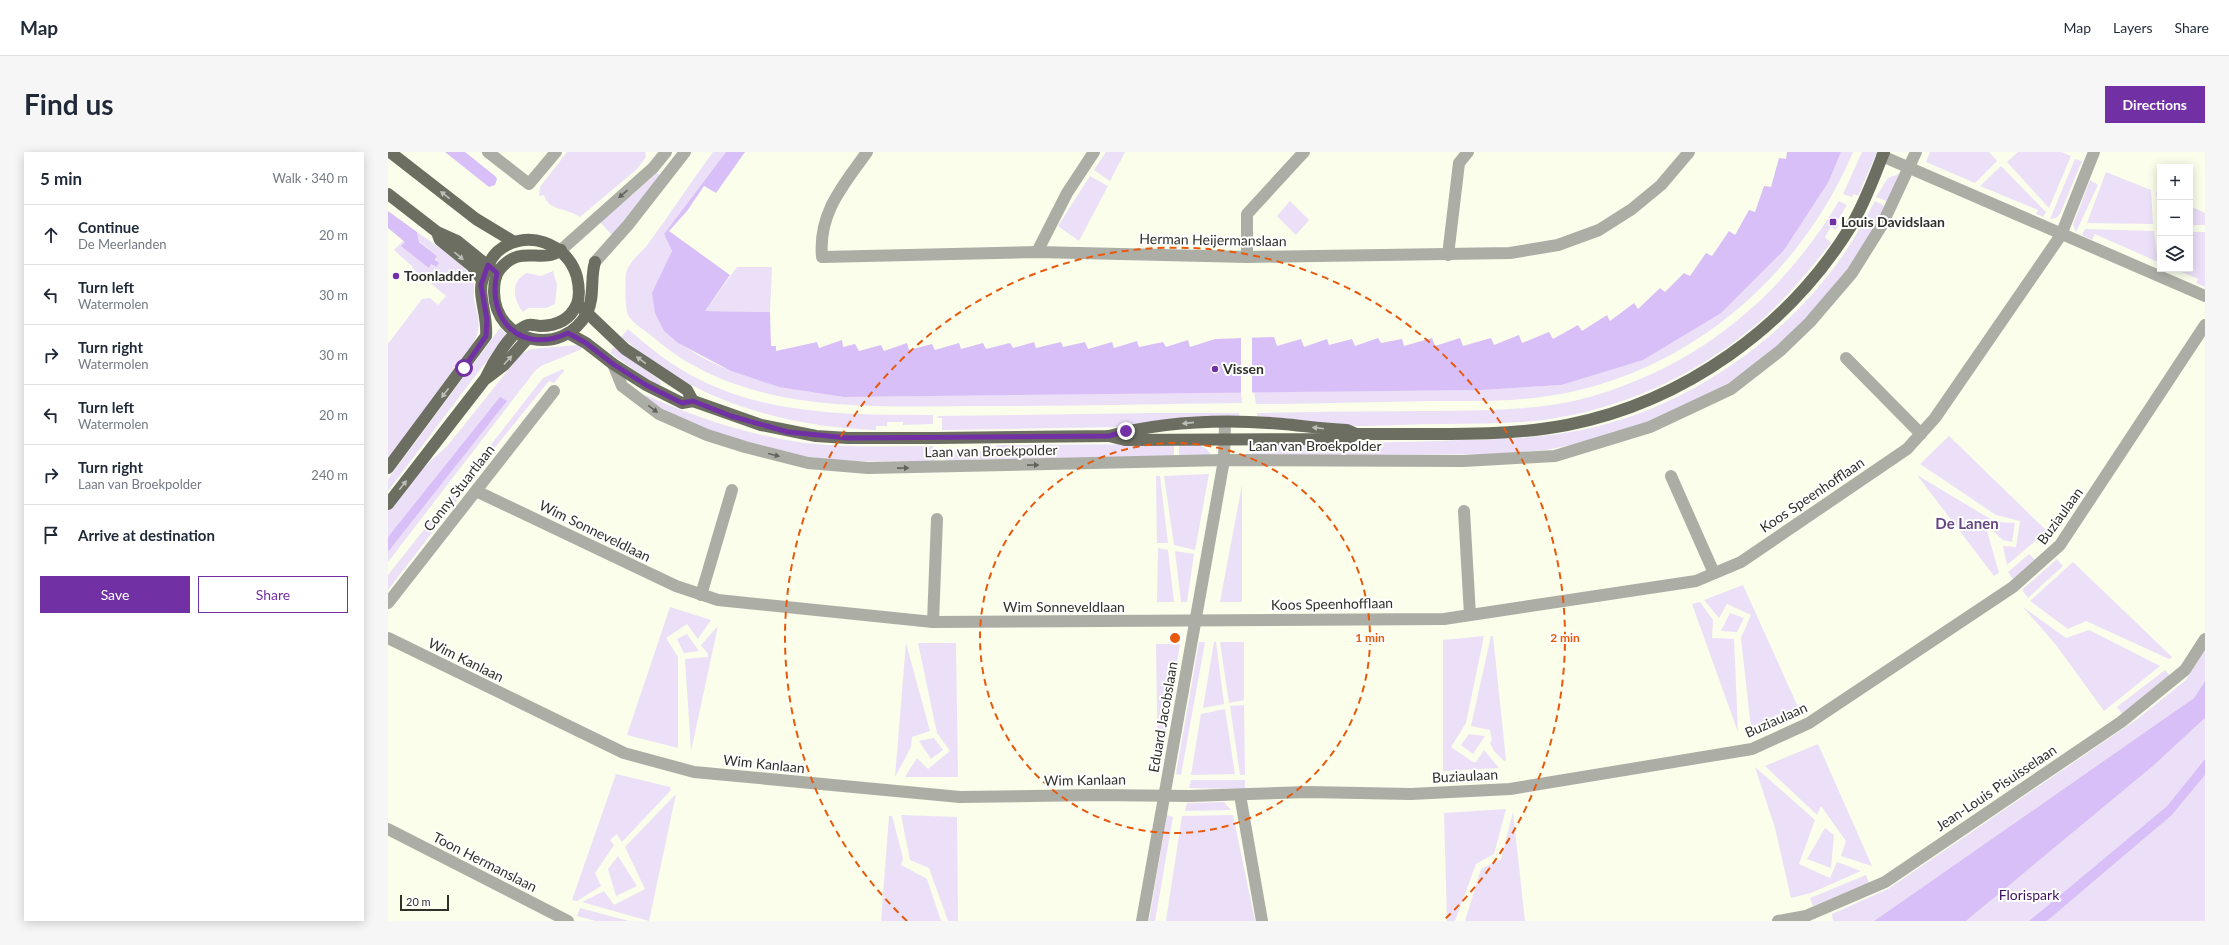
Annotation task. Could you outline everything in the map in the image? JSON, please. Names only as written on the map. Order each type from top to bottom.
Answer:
[{"type":"main road","points":[[390,152],[476,219],[514,242]]},
{"type":"main road","name":"Laan van Broekpolder","points":[[1109,436],[1126,431],[1178,424],[1225,422],[1283,424],[1347,430],[1356,434],[1521,431],[1568,425],[1658,397],[1696,377],[1767,325],[1798,295],[1851,226],[1867,195],[1883,154]]},
{"type":"main road","points":[[388,194],[437,232],[457,242],[497,273]]},
{"type":"main road","points":[[437,232],[440,240],[472,266],[482,280]]},
{"type":"main road","points":[[388,468],[464,368],[486,336],[488,326],[482,300],[482,280],[488,265],[497,253],[514,242],[532,241],[546,243],[561,250],[574,268],[579,288],[577,303],[569,317],[562,322],[551,326],[528,325],[516,333],[492,363],[486,379]]},
{"type":"main road","points":[[561,250],[548,256],[529,254],[518,256],[508,262],[497,273],[494,293],[498,312],[510,329],[516,333],[528,338],[552,340],[568,333],[587,312],[592,297],[591,283],[595,262]]},
{"type":"main road","name":"Laan van Broekpolder","points":[[577,303],[625,349],[686,390],[693,401]]},
{"type":"main road","name":"Laan van Broekpolder","points":[[568,333],[586,343],[613,364],[646,385],[682,403],[693,401],[731,416],[761,425],[816,436],[848,438],[930,438],[1109,436],[1125,440],[1225,440],[1348,439],[1356,434]]},
{"type":"main road","points":[[388,504],[486,379],[504,365],[528,338]]},
{"type":"street","points":[[488,152],[529,184],[556,152]]},
{"type":"street","points":[[561,250],[653,168],[666,152]]},
{"type":"street","name":"Herman Heijermanslaan","points":[[867,152],[832,201],[821,242],[822,257],[1037,252],[1247,257],[1510,253],[1558,245],[1599,230],[1632,209],[1661,185],[1689,152]]},
{"type":"street","points":[[1037,252],[1067,193],[1094,152]]},
{"type":"street","points":[[1247,257],[1247,214],[1304,152]]},
{"type":"street","points":[[1448,255],[1459,163],[1468,152]]},
{"type":"street","name":"Laan van Broekpolder","points":[[613,364],[622,386],[659,414],[707,434],[745,447],[808,463],[868,468],[1224,460],[1463,460],[1555,456],[1650,428],[1731,389],[1781,350],[1810,322],[1852,274],[1882,226],[1916,152]]},
{"type":"street","name":"Koos Speenhofflaan","points":[[1195,622],[1305,618],[1444,619],[1696,581],[1741,562],[1903,452],[1921,434],[1939,413],[2061,235],[2094,152]]},
{"type":"street","points":[[595,262],[628,225],[681,154]]},
{"type":"street","points":[[1883,154],[1908,169],[2205,296]]},
{"type":"street","name":"Buziaulaan","points":[[1165,795],[1308,792],[1411,794],[1510,789],[1752,749],[1809,723],[2013,587],[2060,545],[2205,325]]},
{"type":"street","points":[[1846,358],[1921,434]]},
{"type":"street","name":"Conny Stuartlaan","points":[[388,603],[554,391]]},
{"type":"street","name":"Eduard Jacobslaan","points":[[1142,921],[1224,460],[1225,422]]},
{"type":"street","points":[[1671,476],[1714,573]]},
{"type":"street","points":[[701,595],[732,490]]},
{"type":"street","name":"Wim Sonneveldlaan","points":[[476,491],[676,586],[718,600],[933,622],[1195,622]]},
{"type":"street","points":[[1464,512],[1470,615]]},
{"type":"street","points":[[933,622],[937,518]]},
{"type":"street","name":"Wim Kanlaan","points":[[388,638],[624,753],[694,772],[960,797],[1165,795]]},
{"type":"street","name":"Jean-Louis Pisuisselaan","points":[[1778,921],[1806,916],[1885,882],[2121,722],[2185,670],[2205,640]]},
{"type":"street","points":[[1240,794],[1262,921]]},
{"type":"street","name":"Toon Hermanslaan","points":[[388,829],[568,921]]},
{"type":"green space","points":[[567,152],[645,152],[646,157],[637,169],[580,217],[554,207],[546,200],[544,195],[539,196],[540,187]]},
{"type":"green space","points":[[713,152],[726,152],[664,234],[672,250],[667,264],[664,331],[705,359],[726,369],[772,383],[844,397],[1241,392],[1242,403],[1020,406],[856,405],[812,402],[769,394],[728,382],[689,363],[639,327],[628,315],[625,288],[626,274],[629,266],[648,244]]},
{"type":"green space","points":[[1106,152],[1125,152],[1110,181],[1094,170]]},
{"type":"green space","points":[[1841,152],[1853,152],[1830,198],[1802,240],[1769,279],[1732,314],[1691,343],[1646,367],[1598,385],[1533,398],[1489,401],[1256,404],[1254,392],[1483,390],[1561,385],[1829,181]]},
{"type":"green space","points":[[1862,152],[1877,152],[1858,196],[1854,194],[1852,197],[1843,194]]},
{"type":"green space","points":[[1930,152],[1989,152],[1997,161],[1975,183],[1926,162]]},
{"type":"green space","points":[[2018,152],[2061,152],[2071,156],[2049,208],[2007,162]]},
{"type":"green space","points":[[2075,159],[2082,161],[2060,214],[2056,218],[2050,219]]},
{"type":"green space","points":[[2001,166],[2046,212],[2043,217],[2036,214],[2038,210],[1980,186]]},
{"type":"green space","points":[[2106,172],[2151,190],[2153,224],[2087,223]]},
{"type":"green space","points":[[657,173],[660,175],[612,235],[599,221]]},
{"type":"green space","points":[[1899,174],[1889,202],[1876,197],[1888,178]]},
{"type":"green space","points":[[1090,176],[1108,186],[1079,241],[1058,226]]},
{"type":"green space","points":[[2090,180],[2098,185],[2076,232],[2073,225]]},
{"type":"green space","points":[[1290,201],[1309,220],[1296,235],[1277,216]]},
{"type":"green space","points":[[1839,201],[1847,205],[1836,223],[1839,225],[1835,230],[1831,227],[1825,237],[1831,243],[1785,298],[1744,334],[1718,353],[1691,370],[1634,397],[1574,415],[1518,422],[1339,426],[1257,416],[1257,413],[1524,408],[1560,404],[1619,387],[1658,371],[1695,351],[1729,327],[1760,300],[1789,270],[1815,237]]},
{"type":"green space","points":[[1875,201],[1887,207],[1853,263],[1819,305],[1780,345],[1719,390],[1657,420],[1587,442],[1546,450],[1494,454],[1252,456],[1253,449],[1259,449],[1259,443],[1412,442],[1540,436],[1586,429],[1622,419],[1658,406],[1692,389],[1725,369],[1757,347],[1786,321],[1812,294],[1836,265],[1852,242]]},
{"type":"green space","points":[[2193,207],[2205,213],[2205,225],[2193,225]]},
{"type":"green space","points":[[2085,229],[2154,231],[2157,262],[2095,234],[2092,240],[2082,235]]},
{"type":"green space","points":[[417,232],[458,262],[471,277],[474,284],[474,297],[479,326],[469,352],[388,461],[388,344],[422,299],[430,298],[438,305],[446,296],[412,268],[413,267],[394,250],[404,240],[406,242],[402,246],[429,267],[431,264],[435,267],[437,256],[419,241]]},
{"type":"green space","points":[[2193,232],[2205,232],[2205,287],[2196,283],[2198,279],[2182,272],[2193,272]]},
{"type":"green space","points":[[737,267],[772,267],[770,312],[705,311]]},
{"type":"green space","points":[[553,271],[557,285],[555,304],[546,308],[528,308],[523,312],[515,296],[518,281],[527,273],[541,276]]},
{"type":"green space","points":[[500,328],[507,334],[388,491],[388,479]]},
{"type":"green space","points":[[628,329],[671,363],[701,380],[732,393],[765,403],[831,413],[933,415],[933,424],[903,425],[903,422],[887,422],[887,426],[876,426],[876,430],[850,429],[799,422],[749,409],[701,390],[663,369],[621,337]]},
{"type":"green space","points":[[581,346],[582,349],[541,366],[535,371],[388,562],[388,552],[506,402],[388,537],[388,511],[421,470],[448,445],[521,354],[531,349]]},
{"type":"green space","points":[[614,347],[658,379],[661,383],[660,385],[656,385],[610,353]]},
{"type":"green space","points":[[563,369],[564,371],[554,383],[549,381],[497,445],[482,466],[479,466],[477,464],[479,460],[543,378]]},
{"type":"green space","points":[[645,395],[724,425],[784,440],[837,446],[933,446],[934,461],[824,459],[777,451],[745,443],[699,426],[674,415],[644,398]]},
{"type":"green space","points":[[1239,413],[1240,417],[1185,418],[1119,427],[942,430],[942,418],[937,418],[938,416]]},
{"type":"green space","points":[[1949,436],[2047,531],[2007,565],[2003,546],[2016,547],[2020,521],[1996,515],[1920,464]]},
{"type":"green space","points":[[1174,444],[1174,457],[946,460],[946,451],[996,451],[996,445]]},
{"type":"green space","points":[[1179,444],[1201,446],[1211,455],[1179,457]]},
{"type":"green space","points":[[469,473],[474,474],[475,477],[388,590],[388,575]]},
{"type":"green space","points":[[1209,474],[1195,550],[1174,545],[1164,476]]},
{"type":"green space","points":[[1917,475],[1992,520],[1987,531],[1999,573],[1994,576]]},
{"type":"green space","points":[[1156,476],[1160,476],[1168,543],[1157,543]]},
{"type":"green space","points":[[1242,485],[1242,602],[1220,602]]},
{"type":"green space","points":[[1999,522],[2015,523],[2012,542],[2003,540],[1994,532]]},
{"type":"green space","points":[[1158,548],[1168,550],[1174,602],[1157,602]]},
{"type":"green space","points":[[1175,551],[1194,554],[1187,602],[1181,602]]},
{"type":"green space","points":[[2029,554],[2035,560],[2013,579],[2008,572]]},
{"type":"green space","points":[[2057,559],[2063,566],[2028,598],[2022,590]]},
{"type":"green space","points":[[2073,562],[2172,657],[2169,659],[2086,621],[2068,629],[2030,601]]},
{"type":"green space","points":[[1743,585],[1798,707],[1777,718],[1751,728],[1741,638],[1751,615],[1727,604],[1719,618],[1704,600]]},
{"type":"green space","points":[[1700,602],[1713,620],[1712,638],[1734,639],[1738,732],[1692,604]]},
{"type":"green space","points":[[670,607],[711,620],[698,639],[687,624],[666,638],[678,657],[678,748],[627,735]]},
{"type":"green space","points":[[2023,607],[2066,638],[2089,630],[2160,666],[2104,711],[2056,645]]},
{"type":"green space","points":[[1730,613],[1744,618],[1737,632],[1721,631]]},
{"type":"green space","points":[[718,626],[691,751],[685,659],[708,657],[708,654],[701,645]]},
{"type":"green space","points":[[687,634],[699,651],[684,653],[677,639]]},
{"type":"green space","points":[[1484,636],[1466,723],[1451,747],[1473,762],[1476,762],[1484,750],[1499,768],[1443,771],[1443,640]]},
{"type":"green space","points":[[1491,636],[1493,636],[1506,760],[1504,761],[1494,751],[1490,743],[1492,740],[1490,730],[1471,726]]},
{"type":"green space","points":[[1199,642],[1205,642],[1181,775],[1176,774]]},
{"type":"green space","points":[[1214,642],[1216,642],[1224,704],[1203,708]]},
{"type":"green space","points":[[1220,642],[1244,642],[1244,700],[1229,703]]},
{"type":"green space","points":[[906,643],[930,731],[912,737],[911,747],[895,777]]},
{"type":"green space","points":[[918,643],[956,643],[958,777],[905,777],[917,758],[928,769],[950,751],[937,733]]},
{"type":"green space","points":[[1156,644],[1180,644],[1158,777]]},
{"type":"green space","points":[[2205,649],[2205,681],[2194,698],[1874,921],[1833,921],[1832,914],[1888,889],[2136,720],[2186,680]]},
{"type":"green space","points":[[2165,670],[2170,676],[2123,715],[2117,707]]},
{"type":"green space","points":[[1244,705],[1245,775],[1240,775],[1230,706]]},
{"type":"green space","points":[[1225,709],[1235,774],[1191,775],[1201,714]]},
{"type":"green space","name":"Florispark","points":[[2205,718],[2205,759],[2167,806],[2029,921],[1966,921],[2153,766]]},
{"type":"green space","points":[[1469,734],[1485,736],[1473,754],[1461,745]]},
{"type":"green space","points":[[934,738],[943,750],[931,759],[919,741]]},
{"type":"green space","points":[[1818,744],[1872,866],[1841,856],[1846,841],[1821,806],[1817,815],[1765,766]]},
{"type":"green space","points":[[1755,767],[1815,820],[1799,864],[1830,878],[1837,862],[1861,871],[1811,893],[1791,898],[1775,828]]},
{"type":"green space","points":[[616,774],[670,787],[671,790],[622,842],[617,834],[610,840],[614,845],[595,873],[601,886],[577,901],[572,900]]},
{"type":"green space","points":[[2205,775],[2205,921],[2047,921],[2172,815]]},
{"type":"green space","points":[[1191,780],[1245,780],[1245,789],[1189,788]]},
{"type":"green space","points":[[676,794],[649,921],[582,902],[604,891],[614,905],[645,889],[625,847]]},
{"type":"green space","points":[[1224,802],[1231,810],[1185,811],[1187,803]]},
{"type":"green space","points":[[1506,809],[1494,854],[1476,864],[1455,921],[1447,921],[1444,813]]},
{"type":"green space","points":[[1513,812],[1525,921],[1465,921],[1481,869],[1501,859]]},
{"type":"green space","points":[[901,815],[957,817],[958,921],[948,921],[929,868],[910,860]]},
{"type":"green space","points":[[1167,815],[1173,817],[1155,921],[1149,921]]},
{"type":"green space","points":[[1233,815],[1255,921],[1166,921],[1182,816]]},
{"type":"green space","points":[[889,816],[892,816],[903,858],[901,865],[927,879],[941,921],[881,921]]},
{"type":"green space","points":[[1825,828],[1834,835],[1831,868],[1807,859]]},
{"type":"green space","points":[[618,856],[637,886],[616,896],[608,869]]},
{"type":"green space","points":[[1866,875],[1869,883],[1813,906],[1810,898]]},
{"type":"green space","points":[[580,908],[629,921],[596,921],[577,916]]},
{"type":"shaded area","points":[[445,152],[465,152],[495,176],[497,179],[495,185],[489,187]]},
{"type":"shaded area","points":[[726,152],[745,152],[716,193],[704,186],[687,211],[669,231],[730,275],[705,311],[770,312],[771,346],[776,346],[776,351],[817,342],[819,348],[842,340],[843,347],[855,344],[859,351],[881,345],[884,351],[907,343],[909,350],[932,344],[935,350],[959,343],[961,349],[983,343],[986,349],[1010,343],[1013,348],[1034,342],[1036,348],[1061,342],[1063,347],[1085,342],[1088,349],[1112,342],[1114,348],[1137,341],[1139,347],[1163,342],[1166,347],[1188,340],[1190,347],[1215,339],[1274,337],[1277,346],[1301,339],[1304,347],[1327,339],[1329,345],[1352,339],[1355,346],[1378,338],[1381,343],[1402,339],[1404,346],[1432,338],[1435,346],[1460,338],[1463,346],[1491,338],[1494,345],[1519,335],[1522,343],[1549,332],[1553,339],[1578,325],[1582,331],[1607,315],[1610,321],[1634,303],[1638,309],[1660,288],[1665,292],[1684,273],[1690,276],[1706,253],[1712,256],[1729,231],[1735,235],[1749,210],[1755,212],[1764,186],[1771,187],[1779,158],[1786,159],[1787,152],[1841,152],[1829,181],[1784,250],[1721,313],[1643,360],[1561,385],[1483,390],[844,397],[779,387],[731,371],[678,343],[664,331],[655,313],[652,293],[672,251],[664,234]]},
{"type":"shaded area","points":[[388,211],[417,232],[419,242],[437,256],[435,260],[439,263],[436,267],[431,264],[429,268],[401,246],[405,242],[388,228]]},
{"type":"shaded area","points":[[500,397],[507,401],[388,552],[388,537]]},
{"type":"shaded area","points":[[2205,681],[2205,718],[2153,766],[1966,921],[1874,921],[2194,698]]},
{"type":"shaded area","points":[[2205,759],[2205,775],[2172,815],[2047,921],[2029,921],[2167,806]]},
{"type":"pier","points":[[1252,335],[1252,394],[1241,394],[1241,336]]},
{"type":"place","name":"Louis Davidslaan","points":[[1833,222]]},
{"type":"place","name":"Toonladder","points":[[396,276]]},
{"type":"place","name":"Vissen","points":[[1215,369]]},
{"type":"district","name":"De Lanen","points":[[1967,524]]},
{"type":"route","points":[[464,368],[486,336],[488,326],[486,311],[482,300],[481,285],[488,265],[497,273],[494,286],[494,300],[498,312],[510,329],[516,333],[532,340],[552,340],[568,333],[586,343],[613,364],[646,385],[682,403],[693,401],[731,416],[761,425],[788,432],[848,438],[1109,436],[1126,431]]}]
